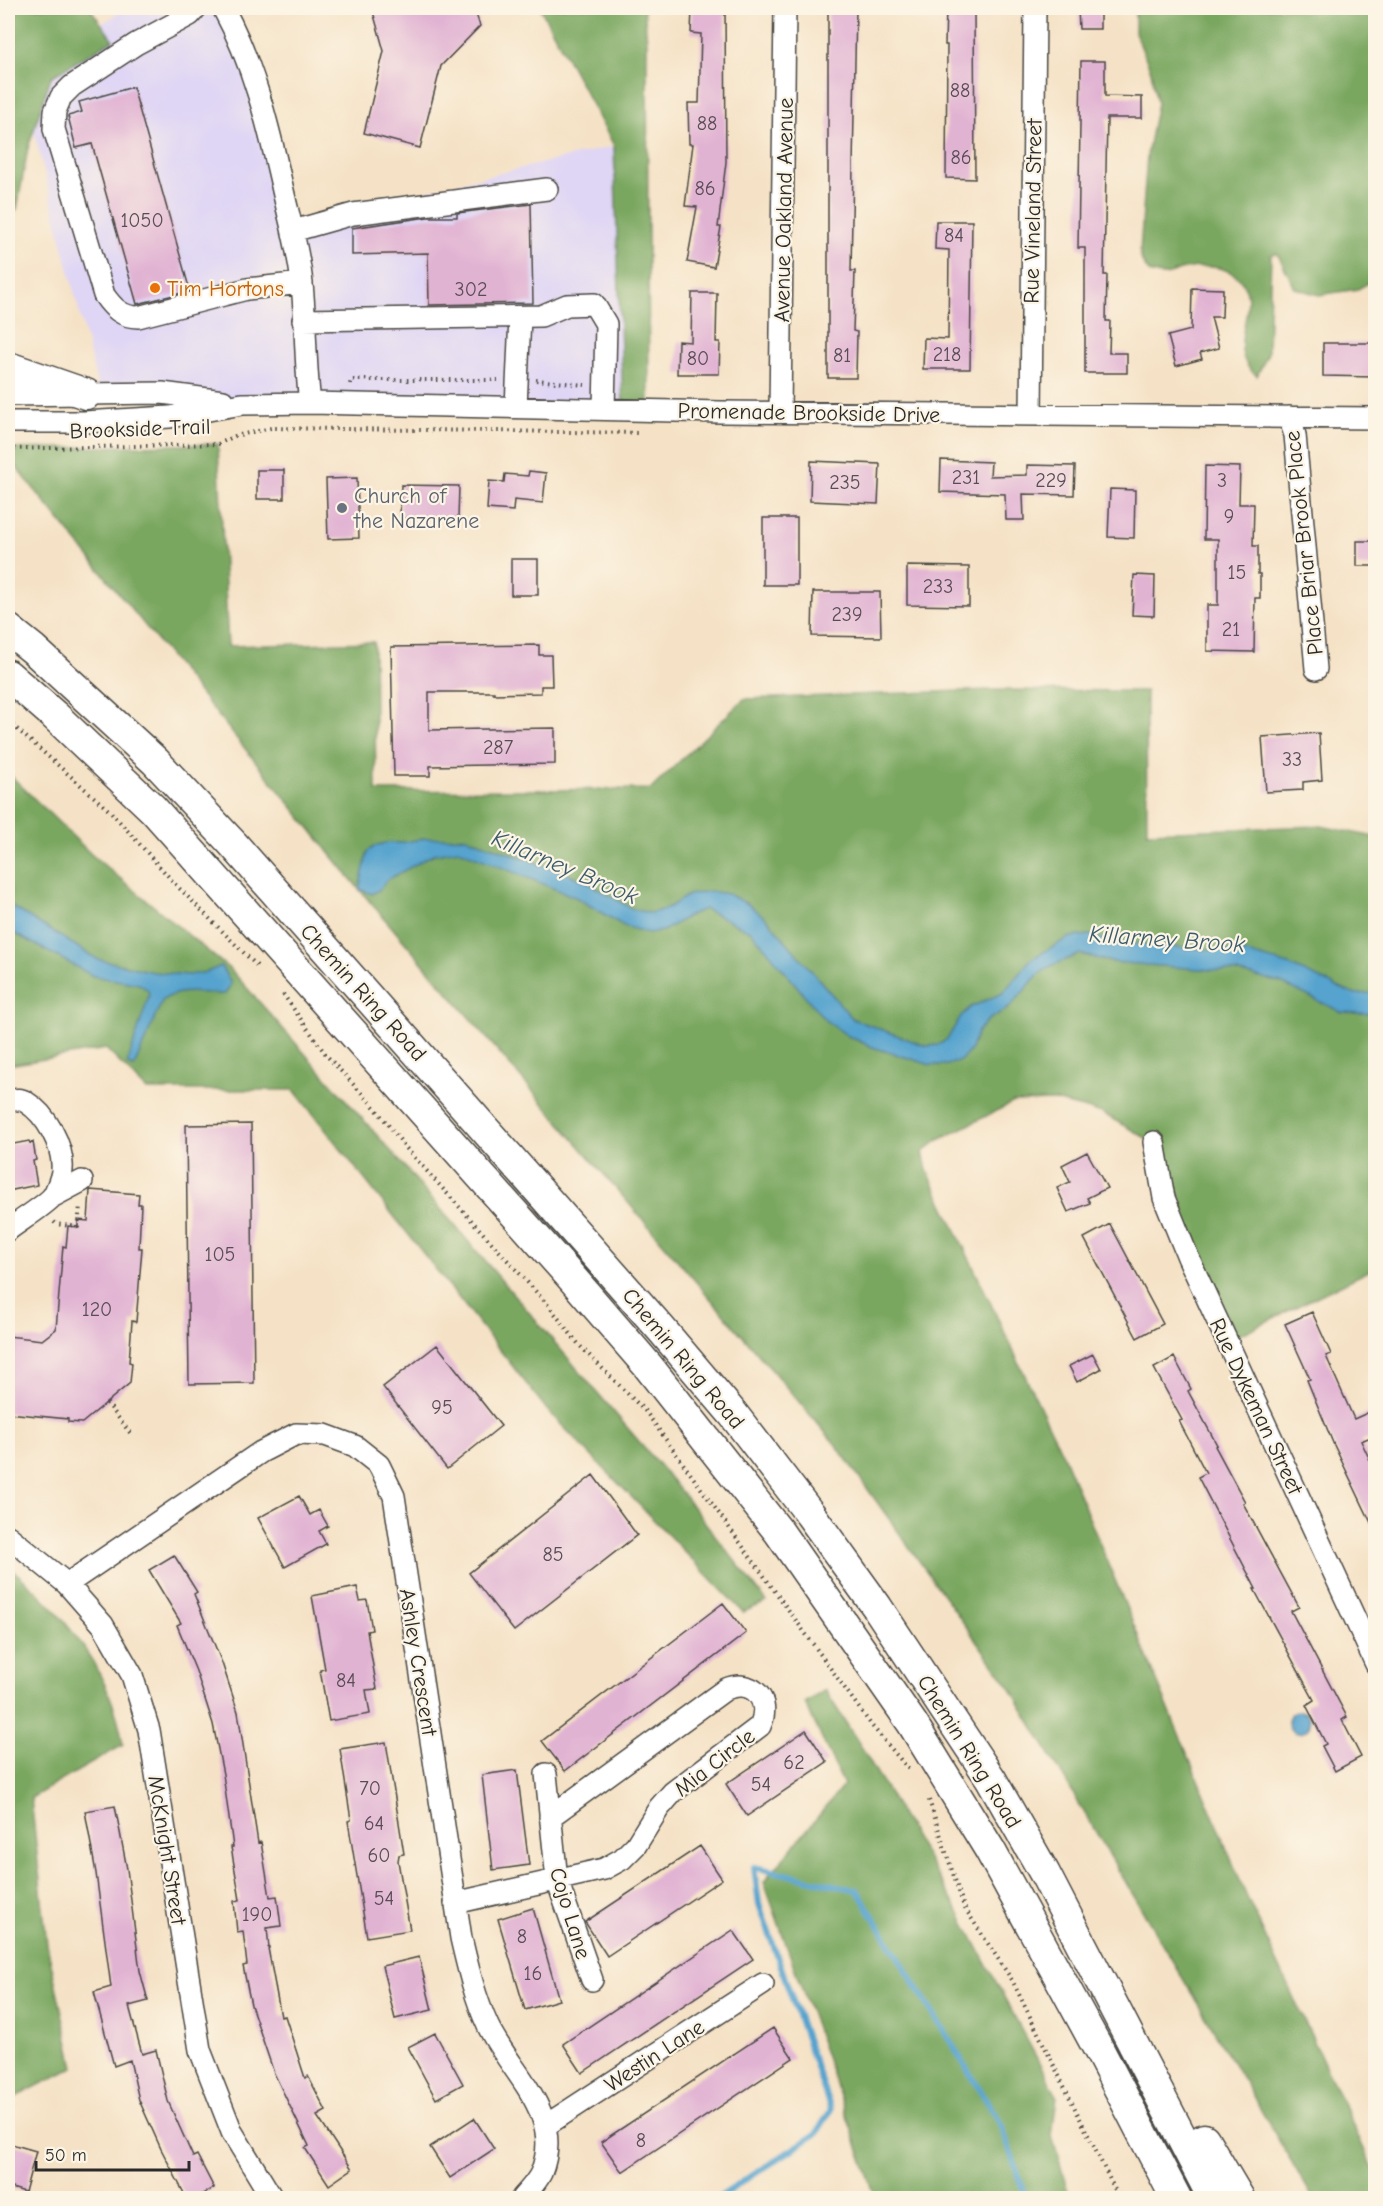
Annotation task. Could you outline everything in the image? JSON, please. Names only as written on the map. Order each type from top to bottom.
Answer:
[{"type":"highway","points":[[8,367],[86,394]]},
{"type":"highway","name":"Chemin Ring Road","points":[[8,629],[33,649],[155,761],[233,844],[539,1189],[733,1414],[810,1514],[877,1607],[991,1779],[1045,1874],[1213,2199]]},
{"type":"highway","name":"Chemin Ring Road","points":[[8,675],[54,715],[153,809],[648,1366],[779,1532],[835,1609],[912,1723],[990,1850],[1099,2050],[1176,2199]]},
{"type":"highway","points":[[990,1850],[1026,1934],[1155,2199]]},
{"type":"highway","points":[[1045,1874],[1089,1936],[1136,2014],[1239,2199]]},
{"type":"street","points":[[196,8],[190,15],[136,44],[72,86],[61,97],[55,111],[54,129],[104,295],[112,306],[123,314],[138,317],[247,289],[302,283]]},
{"type":"street","points":[[223,8],[240,38],[261,101],[292,231],[302,283],[310,403]]},
{"type":"street","name":"Avenue Oakland Avenue","points":[[780,412],[785,8]]},
{"type":"street","name":"Rue Vineland Street","points":[[1031,415],[1035,8]]},
{"type":"street","points":[[292,231],[353,214],[547,189]]},
{"type":"street","points":[[303,320],[541,316],[567,305],[594,304],[606,324],[604,409]]},
{"type":"street","points":[[516,407],[520,317]]},
{"type":"street","name":"Promenade Brookside Drive","points":[[8,395],[162,393],[242,404],[310,403],[780,412],[1376,418]]},
{"type":"street","name":"Promenade Brookside Drive","points":[[8,422],[84,422],[170,417],[242,404]]},
{"type":"street","name":"Place Briar Brook Place","points":[[1289,417],[1295,435],[1316,669]]},
{"type":"street","points":[[8,1101],[18,1099],[25,1101],[41,1116],[53,1133],[60,1150],[62,1170],[52,1197]]},
{"type":"street","name":"Rue Dykeman Street","points":[[1154,1142],[1164,1198],[1180,1237],[1376,1664]]},
{"type":"street","points":[[8,1230],[52,1197],[81,1181]]},
{"type":"street","name":"Ashley Crescent","points":[[66,1584],[261,1452],[296,1434],[325,1435],[355,1446],[380,1466],[394,1496],[461,1938],[473,1985],[488,2026],[541,2110],[549,2144],[540,2175],[522,2199]]},
{"type":"street","name":"McKnight Street","points":[[8,1536],[66,1584],[103,1625],[132,1675],[149,1730],[200,2050],[232,2132],[272,2199]]},
{"type":"street","name":"Mia Circle","points":[[456,1903],[604,1869],[622,1859],[636,1845],[659,1808],[673,1792],[759,1726],[764,1711],[759,1696],[748,1687],[726,1689],[550,1818]]},
{"type":"street","name":"Cojo Lane","points":[[546,1774],[557,1880],[592,1980]]},
{"type":"street","name":"Westin Lane","points":[[545,2126],[763,1984]]},
{"type":"path","points":[[351,380],[518,380],[605,387]]},
{"type":"path","name":"Brookside Trail","points":[[8,448],[218,444],[235,436],[271,428],[344,429]]},
{"type":"path","points":[[8,721],[111,812],[176,885],[260,969]]},
{"type":"path","points":[[277,986],[327,1056],[376,1109],[406,1148],[548,1305],[580,1346],[646,1412],[872,1726],[916,1779]]},
{"type":"path","points":[[107,1403],[131,1434]]},
{"type":"path","points":[[928,1798],[964,1907],[1012,1980],[1119,2199]]},
{"type":"shaded area","points":[[128,8],[223,8],[293,231],[322,216],[614,146],[623,410],[100,395],[19,71]]},
{"type":"green space","points":[[8,8],[90,8],[113,40],[51,77],[28,148],[17,209],[8,218]]},
{"type":"green space","points":[[540,8],[644,8],[647,42],[649,410],[623,410],[614,146]]},
{"type":"green space","points":[[1135,8],[1375,8],[1375,279],[1358,289],[1319,295],[1295,288],[1277,253],[1271,255],[1268,353],[1257,376],[1246,364],[1242,351],[1248,298],[1244,286],[1235,275],[1222,269],[1201,267],[1160,275],[1149,272],[1142,262],[1140,252],[1147,155],[1157,103],[1151,71],[1135,32]]},
{"type":"green space","points":[[218,444],[228,646],[374,642],[376,791],[651,789],[744,699],[987,690],[1146,691],[1147,832],[1321,826],[1375,837],[1375,1268],[1227,1341],[1153,1142],[1102,1113],[1055,1101],[1014,1102],[937,1141],[923,1152],[927,1170],[1063,1455],[1246,1895],[1375,2173],[1375,2198],[1313,2198],[1011,1689],[836,1445],[359,889],[8,457],[8,449]]},
{"type":"green space","points":[[8,773],[92,855],[232,971],[398,1159],[672,1480],[767,1602],[743,1612],[548,1411],[294,1090],[147,1090],[106,1049],[8,1065]]},
{"type":"green space","points":[[8,1566],[48,1603],[82,1645],[109,1693],[123,1745],[31,1798],[47,1945],[74,2067],[8,2101]]},
{"type":"green space","points":[[825,1690],[955,1905],[1057,2096],[1052,2136],[1070,2198],[876,2198],[764,1882],[844,1785],[805,1703]]},
{"type":"water","points":[[465,837],[584,880],[632,909],[650,913],[666,909],[688,895],[709,891],[728,894],[748,904],[767,919],[853,1019],[926,1046],[938,1045],[947,1039],[962,1015],[971,1007],[1003,993],[1031,959],[1070,937],[1091,935],[1112,942],[1243,952],[1289,965],[1353,994],[1375,993],[1375,1014],[1341,1012],[1281,983],[1236,972],[1111,962],[1080,954],[1051,966],[1038,975],[1009,1008],[988,1020],[978,1031],[970,1051],[961,1060],[948,1065],[931,1065],[872,1047],[848,1036],[825,1020],[752,932],[705,909],[663,931],[648,933],[624,926],[575,897],[459,850],[434,854],[387,880],[379,890],[372,894],[359,889],[368,851],[377,845],[426,838]]},
{"type":"water","points":[[8,904],[97,959],[153,972],[189,975],[207,972],[221,966],[231,983],[225,994],[184,993],[162,1001],[134,1067],[127,1065],[149,995],[148,990],[139,984],[93,976],[8,930]]},
{"type":"water","points":[[1299,1711],[1307,1714],[1310,1722],[1307,1730],[1299,1733],[1291,1730],[1288,1722],[1291,1714]]},
{"type":"building","points":[[372,8],[474,8],[480,26],[441,66],[420,148],[364,133],[384,51]]},
{"type":"building","points":[[692,8],[725,8],[726,162],[718,227],[721,227],[714,267],[687,262],[697,207],[685,206],[693,144],[689,144],[688,103],[699,103],[701,34],[691,33]]},
{"type":"building","points":[[828,8],[856,8],[851,271],[855,271],[853,331],[857,332],[856,378],[828,378]]},
{"type":"building","points":[[946,8],[974,8],[975,179],[946,178]]},
{"type":"building","points":[[1078,8],[1100,8],[1100,29],[1079,29]]},
{"type":"building","points":[[1081,61],[1105,61],[1105,96],[1142,97],[1142,118],[1107,118],[1104,275],[1107,275],[1106,321],[1110,321],[1109,353],[1127,353],[1127,373],[1085,373],[1085,248],[1078,248]]},
{"type":"building","points":[[133,87],[190,291],[137,304],[92,144],[76,148],[68,116],[82,112],[79,102]]},
{"type":"building","points":[[531,204],[533,303],[429,305],[428,253],[352,255],[352,228],[428,217],[457,217],[457,213]]},
{"type":"building","points":[[936,221],[972,221],[970,369],[923,369],[924,338],[948,339],[949,250],[935,249]]},
{"type":"building","points":[[1192,288],[1223,289],[1222,317],[1211,317],[1219,348],[1200,353],[1202,359],[1176,366],[1168,336],[1191,330]]},
{"type":"building","points":[[692,293],[717,293],[716,342],[720,342],[719,374],[677,374],[678,341],[691,342]]},
{"type":"building","points":[[1323,343],[1376,343],[1376,377],[1323,376]]},
{"type":"building","points":[[941,460],[991,462],[990,476],[1027,475],[1027,465],[1075,466],[1074,495],[1023,494],[1024,520],[1006,520],[1005,494],[940,492]]},
{"type":"building","points":[[811,461],[880,464],[878,504],[810,501]]},
{"type":"building","points":[[1205,466],[1240,467],[1239,504],[1254,504],[1253,546],[1258,546],[1260,598],[1255,598],[1254,652],[1207,651],[1207,605],[1218,605],[1218,539],[1204,539]]},
{"type":"building","points":[[257,470],[284,470],[284,499],[257,499]]},
{"type":"building","points":[[529,471],[546,473],[543,503],[514,500],[513,511],[487,509],[489,481],[504,482],[505,474],[528,476]]},
{"type":"building","name":"Church of the Nazarene","points":[[357,478],[359,538],[328,539],[326,479]]},
{"type":"building","points":[[401,485],[459,486],[458,519],[400,518]]},
{"type":"building","points":[[1110,489],[1135,490],[1134,538],[1108,537]]},
{"type":"building","points":[[763,518],[797,518],[797,585],[763,585]]},
{"type":"building","points":[[1357,541],[1376,541],[1376,566],[1357,566]]},
{"type":"building","points":[[511,559],[538,559],[538,595],[511,595]]},
{"type":"building","points":[[907,566],[969,567],[969,606],[907,605]]},
{"type":"building","points":[[1134,575],[1155,576],[1154,616],[1132,615]]},
{"type":"building","points":[[813,592],[880,592],[881,637],[812,636]]},
{"type":"building","points":[[539,645],[539,655],[551,655],[552,686],[541,686],[541,693],[429,692],[429,730],[555,728],[555,764],[430,766],[430,776],[394,776],[391,647]]},
{"type":"building","points":[[1319,733],[1322,780],[1303,782],[1303,790],[1266,792],[1262,737]]},
{"type":"building","points":[[251,1124],[254,1383],[189,1384],[186,1125]]},
{"type":"building","points":[[33,1142],[37,1185],[8,1191],[8,1145]]},
{"type":"building","points":[[1087,1152],[1107,1188],[1087,1198],[1090,1203],[1068,1212],[1057,1188],[1070,1182],[1062,1165]]},
{"type":"building","points":[[90,1190],[139,1194],[138,1204],[141,1204],[139,1248],[142,1248],[136,1322],[132,1321],[130,1383],[82,1423],[68,1422],[68,1419],[8,1413],[8,1336],[42,1340],[56,1329],[63,1246],[66,1247],[68,1226],[78,1227],[78,1220],[88,1221]]},
{"type":"building","points":[[1110,1224],[1163,1324],[1137,1338],[1084,1238]]},
{"type":"building","points":[[1312,1312],[1331,1354],[1326,1356],[1354,1419],[1376,1409],[1376,1435],[1361,1441],[1376,1473],[1376,1533],[1333,1443],[1307,1380],[1310,1379],[1285,1324]]},
{"type":"building","points":[[437,1345],[501,1426],[447,1469],[383,1387]]},
{"type":"building","points":[[1093,1354],[1101,1369],[1077,1382],[1069,1366]]},
{"type":"building","points":[[1174,1357],[1191,1389],[1188,1391],[1245,1502],[1243,1503],[1299,1607],[1291,1611],[1347,1717],[1342,1720],[1361,1757],[1335,1771],[1322,1746],[1326,1744],[1306,1705],[1314,1700],[1254,1589],[1256,1589],[1198,1477],[1206,1473],[1179,1421],[1182,1420],[1154,1368]]},
{"type":"building","points":[[593,1475],[637,1535],[514,1631],[469,1573]]},
{"type":"building","points":[[299,1496],[310,1515],[319,1510],[328,1526],[319,1531],[326,1544],[285,1567],[258,1518]]},
{"type":"building","points":[[174,1555],[197,1592],[194,1594],[222,1663],[238,1712],[258,1843],[261,1842],[270,1897],[277,1896],[281,1926],[267,1928],[268,1948],[281,2017],[285,2016],[305,2078],[308,2076],[326,2111],[317,2116],[352,2169],[329,2185],[305,2148],[309,2146],[274,2073],[251,2005],[243,1966],[247,1965],[243,1931],[237,1932],[234,1901],[240,1900],[231,1847],[233,1847],[223,1774],[213,1724],[196,1671],[177,1625],[181,1623],[149,1570]]},
{"type":"building","points":[[357,1587],[360,1601],[367,1600],[372,1630],[367,1631],[377,1689],[366,1690],[370,1714],[329,1721],[320,1670],[325,1669],[312,1596]]},
{"type":"building","points":[[723,1603],[746,1633],[565,1771],[542,1741]]},
{"type":"building","points":[[806,1730],[827,1762],[747,1816],[726,1784]]},
{"type":"building","points":[[386,1742],[404,1854],[399,1855],[398,1861],[410,1930],[367,1937],[348,1821],[351,1820],[340,1749]]},
{"type":"building","points":[[517,1770],[529,1865],[493,1870],[482,1775]]},
{"type":"building","points":[[115,1806],[127,1869],[140,1971],[148,2001],[129,2006],[142,2054],[156,2050],[168,2101],[193,2157],[197,2155],[214,2188],[195,2199],[187,2199],[161,2149],[139,2100],[130,2060],[114,2066],[94,1992],[111,1987],[96,1873],[85,1811]]},
{"type":"building","points":[[700,1846],[722,1879],[607,1956],[585,1922]]},
{"type":"building","points":[[533,1908],[559,2000],[525,2010],[498,1919]]},
{"type":"building","points":[[733,1930],[753,1959],[582,2073],[563,2044]]},
{"type":"building","points":[[419,1957],[432,2010],[395,2019],[382,1966]]},
{"type":"building","points":[[773,2028],[793,2058],[622,2172],[601,2142]]},
{"type":"building","points":[[435,2033],[463,2084],[436,2099],[408,2047]]},
{"type":"building","points":[[474,2118],[494,2149],[450,2178],[430,2147]]},
{"type":"building","points":[[8,2143],[36,2151],[25,2192],[8,2187]]},
{"type":"waterway","points":[[718,2198],[816,2134],[831,2110],[759,1904],[754,1867],[857,1890],[1001,2124],[1026,2198]]},
{"type":"place","name":"Tim Hortons","points":[[155,288]]},
{"type":"place","name":"Church of the Nazarene","points":[[342,508]]},
{"type":"water label","name":"Killarney Brook","points":[[565,867]]},
{"type":"water label","name":"Killarney Brook","points":[[1167,939]]}]
